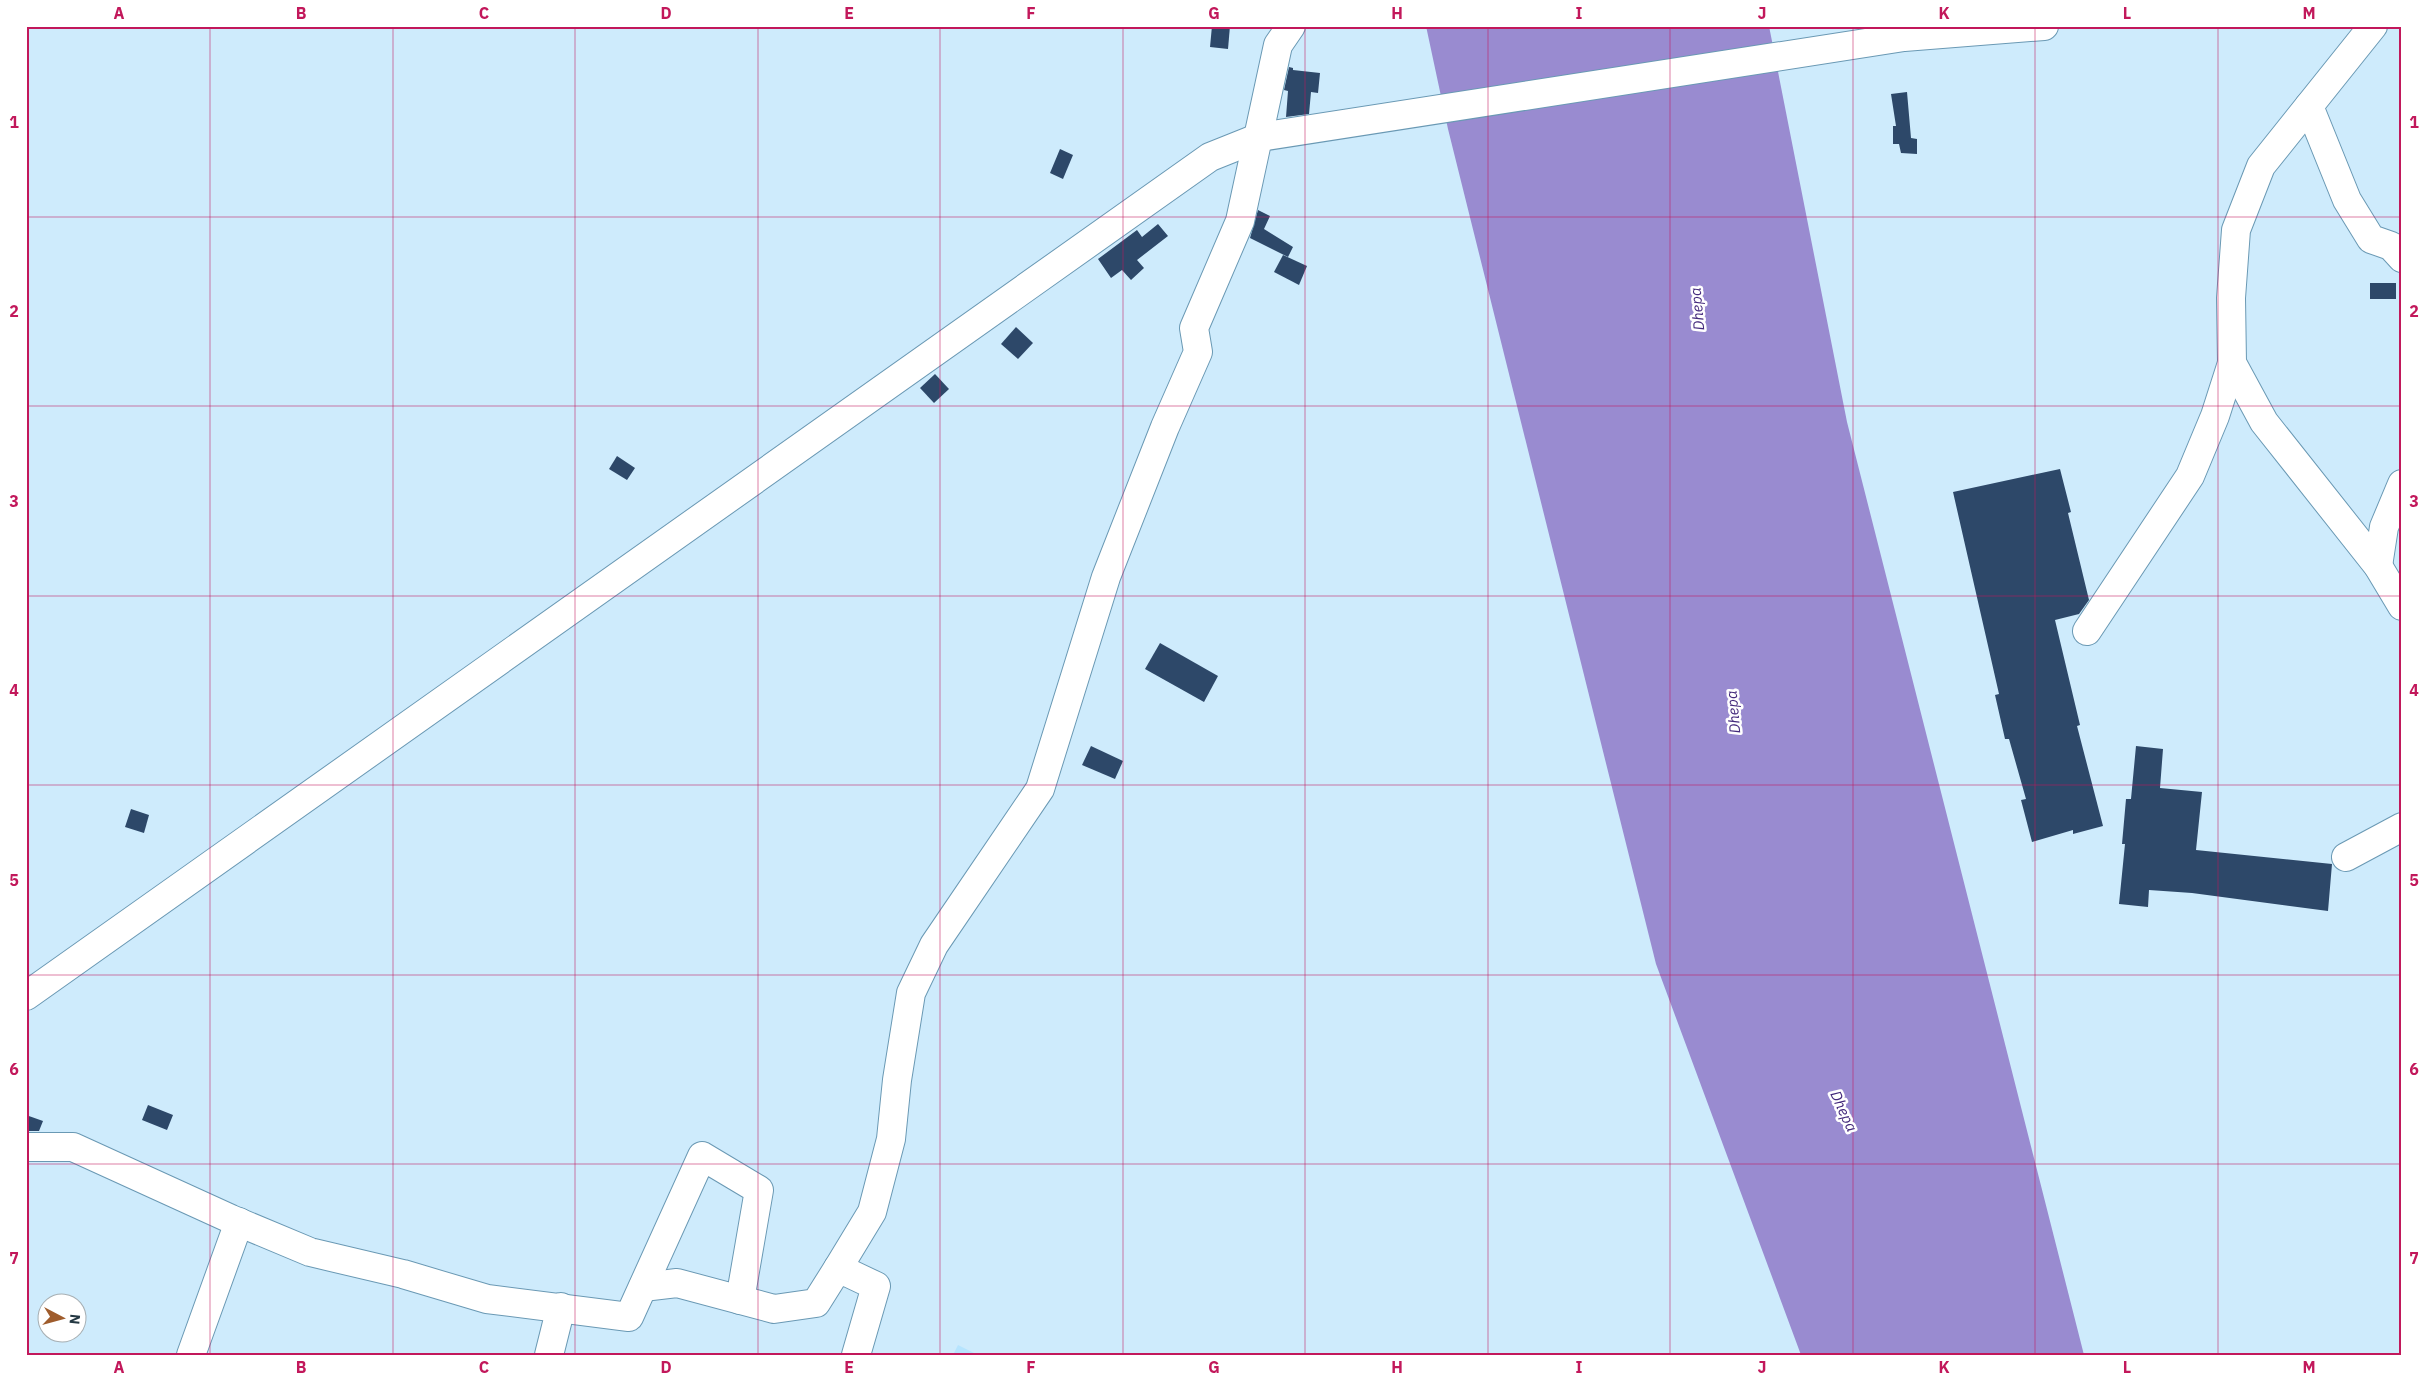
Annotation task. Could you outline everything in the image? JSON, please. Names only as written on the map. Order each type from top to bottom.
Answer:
[{"type":"street","points":[[643,1287],[677,1283],[774,1309],[816,1303],[872,1212],[891,1139],[911,993],[934,946],[1040,789],[1106,577],[1165,427],[1198,352],[1194,328],[1240,221],[1260,136],[1278,45],[1291,26]]},
{"type":"street","points":[[26,996],[1210,157],[1260,136],[1358,123],[1904,37],[2044,26]]},
{"type":"street","points":[[2086,631],[2190,476],[2215,416],[2232,363],[2231,298],[2236,230],[2261,166],[2373,26]]},
{"type":"street","points":[[2309,106],[2347,200],[2371,239],[2391,246],[2402,258]]},
{"type":"street","points":[[2232,363],[2264,422],[2378,566],[2402,606]]},
{"type":"street","points":[[2378,566],[2384,528],[2402,484]]},
{"type":"street","points":[[2346,857],[2402,827]]},
{"type":"street","points":[[26,1146],[73,1147],[310,1252],[403,1274],[487,1299],[629,1317],[702,1156],[759,1190],[740,1300]]},
{"type":"street","points":[[191,1355],[239,1222]]},
{"type":"street","points":[[838,1268],[876,1286],[856,1355]]},
{"type":"street","points":[[549,1355],[561,1307]]},
{"type":"shaded area","points":[[958,1345],[978,1355],[953,1355]]},
{"type":"water","name":"Dhepa","points":[[1426,26],[1769,26],[1847,422],[2084,1355],[1801,1355],[1656,964],[1448,129]]},
{"type":"building","points":[[1212,26],[1230,26],[1228,49],[1210,47]]},
{"type":"building","points":[[1289,67],[1293,68],[1293,70],[1320,73],[1318,93],[1311,92],[1309,114],[1286,117],[1288,91],[1284,90]]},
{"type":"building","points":[[1907,92],[1911,138],[1917,139],[1917,154],[1901,153],[1899,144],[1893,144],[1893,126],[1896,126],[1891,94]]},
{"type":"building","points":[[1060,149],[1073,155],[1063,179],[1050,173]]},
{"type":"building","points":[[1258,210],[1270,216],[1264,229],[1293,247],[1288,257],[1250,238]]},
{"type":"building","points":[[1158,224],[1168,236],[1137,260],[1144,268],[1131,280],[1122,270],[1111,278],[1098,259],[1137,230],[1142,237]]},
{"type":"building","points":[[1283,255],[1307,266],[1299,285],[1274,272]]},
{"type":"building","points":[[2370,283],[2396,283],[2396,299],[2370,299]]},
{"type":"building","points":[[1016,327],[1033,343],[1018,359],[1001,344]]},
{"type":"building","points":[[935,374],[949,389],[934,403],[920,388]]},
{"type":"building","points":[[617,456],[635,468],[627,480],[609,469]]},
{"type":"building","points":[[2060,469],[2071,512],[2068,513],[2089,600],[2079,614],[2055,620],[2080,725],[2077,726],[2103,826],[2073,834],[2073,830],[2032,842],[2021,800],[2026,799],[2009,739],[2005,739],[1995,695],[1999,694],[1953,492]]},
{"type":"building","points":[[1160,643],[1218,676],[1204,702],[1145,669]]},
{"type":"building","points":[[1091,746],[1123,761],[1115,779],[1082,765]]},
{"type":"building","points":[[2136,746],[2163,749],[2160,788],[2202,792],[2196,850],[2332,864],[2328,911],[2192,893],[2149,890],[2148,907],[2119,904],[2125,844],[2122,844],[2126,799],[2131,799]]},
{"type":"building","points":[[131,809],[149,815],[144,833],[125,827]]},
{"type":"building","points":[[148,1105],[173,1115],[167,1130],[142,1120]]},
{"type":"building","points":[[26,1115],[43,1121],[39,1131],[26,1131]]}]
